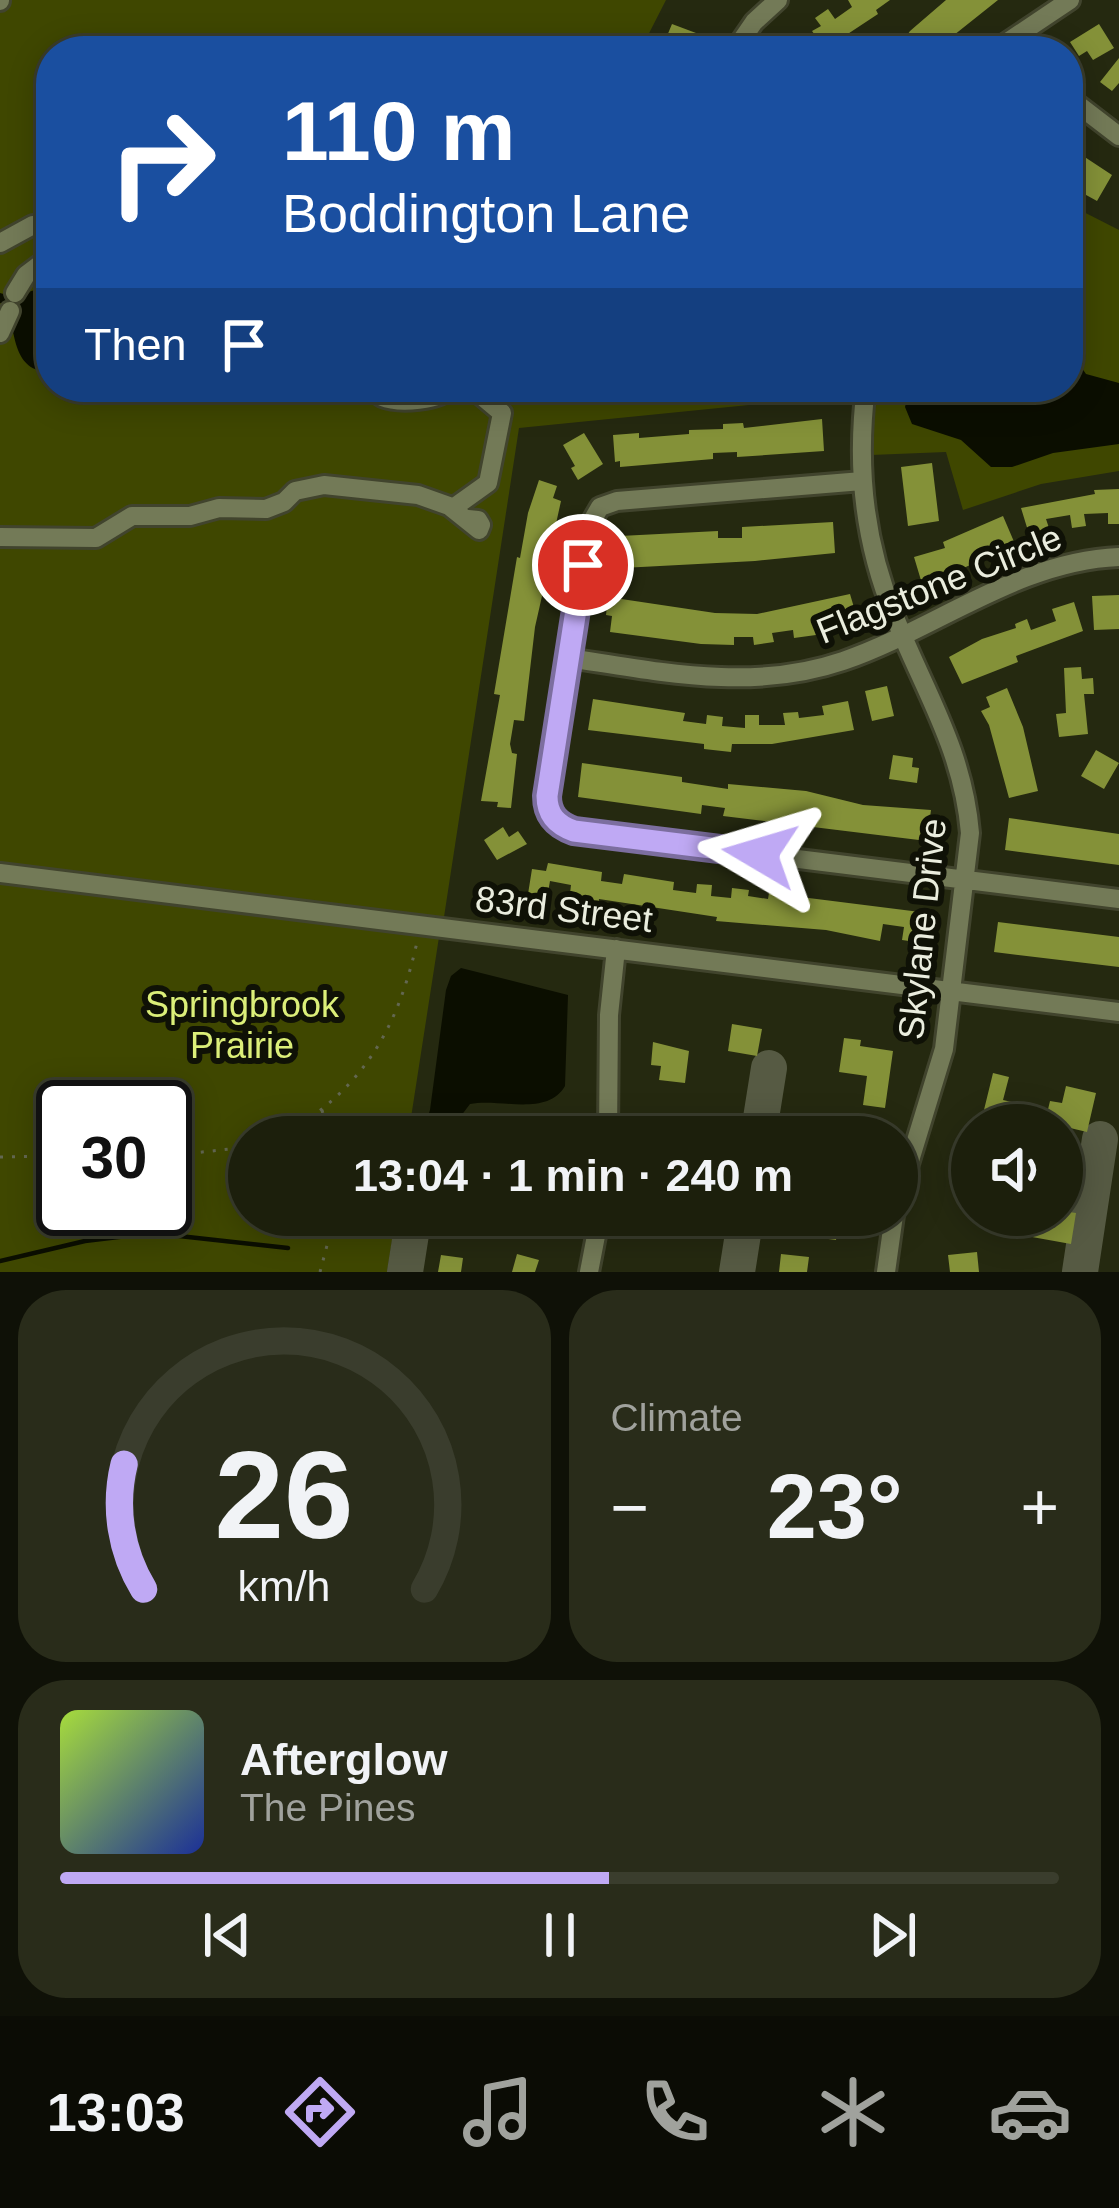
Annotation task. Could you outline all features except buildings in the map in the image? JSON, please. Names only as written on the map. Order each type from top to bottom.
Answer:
[{"type":"street","points":[[744,36],[778,0]]},
{"type":"street","points":[[1016,36],[1070,0]]},
{"type":"street","points":[[1022,32],[1025,36]]},
{"type":"street","points":[[1083,108],[1119,136]]},
{"type":"street","points":[[0,243],[33,225]]},
{"type":"street","points":[[0,333],[26,275],[36,267]]},
{"type":"street","points":[[0,537],[96,538],[132,517],[190,516],[219,508],[266,509],[306,487],[324,485],[418,495],[460,514],[488,483],[502,424],[502,413],[489,402]]},
{"type":"street","name":"Skylane Drive","points":[[865,402],[862,482],[873,552],[903,637],[952,742],[962,772],[970,833],[954,991],[937,1076],[918,1136]]},
{"type":"street","points":[[862,482],[616,500],[600,507],[589,526],[547,796],[550,814],[564,827],[1119,899]]},
{"type":"street","name":"Flagstone Circle","points":[[568,658],[704,678],[773,677],[840,662],[1042,571],[1119,557]]},
{"type":"street","name":"83rd Street","points":[[0,873],[1119,1012]]},
{"type":"street","points":[[608,1116],[609,1015],[616,949]]},
{"type":"street","points":[[589,1272],[596,1236]]},
{"type":"street","points":[[886,1272],[891,1236]]},
{"type":"path","points":[[312,1116],[356,1078],[388,1034],[406,989],[418,934]]},
{"type":"path","points":[[322,1109],[324,1116]]},
{"type":"path","points":[[192,1153],[228,1149]]},
{"type":"path","points":[[0,1157],[36,1156]]},
{"type":"path","points":[[320,1272],[329,1236]]},
{"type":"green space","points":[[0,0],[666,0],[648,36],[36,36],[36,402],[780,402],[519,428],[444,917],[0,864]]},
{"type":"green space","points":[[1083,212],[1119,230],[1119,471],[1041,484],[963,510],[946,452],[871,455],[874,402],[1083,402]]},
{"type":"green space","name":"Springbrook Prairie","points":[[0,883],[439,937],[411,1116],[228,1116],[228,1236],[393,1236],[387,1272],[0,1272]]},
{"type":"shaded area","points":[[36,290],[36,369],[22,358],[7,305],[0,303],[0,293],[21,299]]},
{"type":"shaded area","points":[[1083,370],[1119,383],[1119,444],[1053,453],[1012,467],[991,467],[961,440],[912,424],[906,402],[1083,402]]},
{"type":"shaded area","points":[[461,968],[568,995],[565,1086],[557,1095],[535,1104],[470,1104],[461,1116],[428,1116],[451,976]]},
{"type":"waterway","points":[[0,1261],[85,1241],[152,1233],[288,1248]]},
{"type":"taxiway","points":[[761,1116],[769,1068]]},
{"type":"taxiway","points":[[1080,1272],[1100,1139]]},
{"type":"taxiway","points":[[405,1272],[411,1236]]},
{"type":"taxiway","points":[[737,1272],[743,1236]]},
{"type":"route","points":[[583,565],[547,796],[550,814],[574,831],[760,854]]}]
